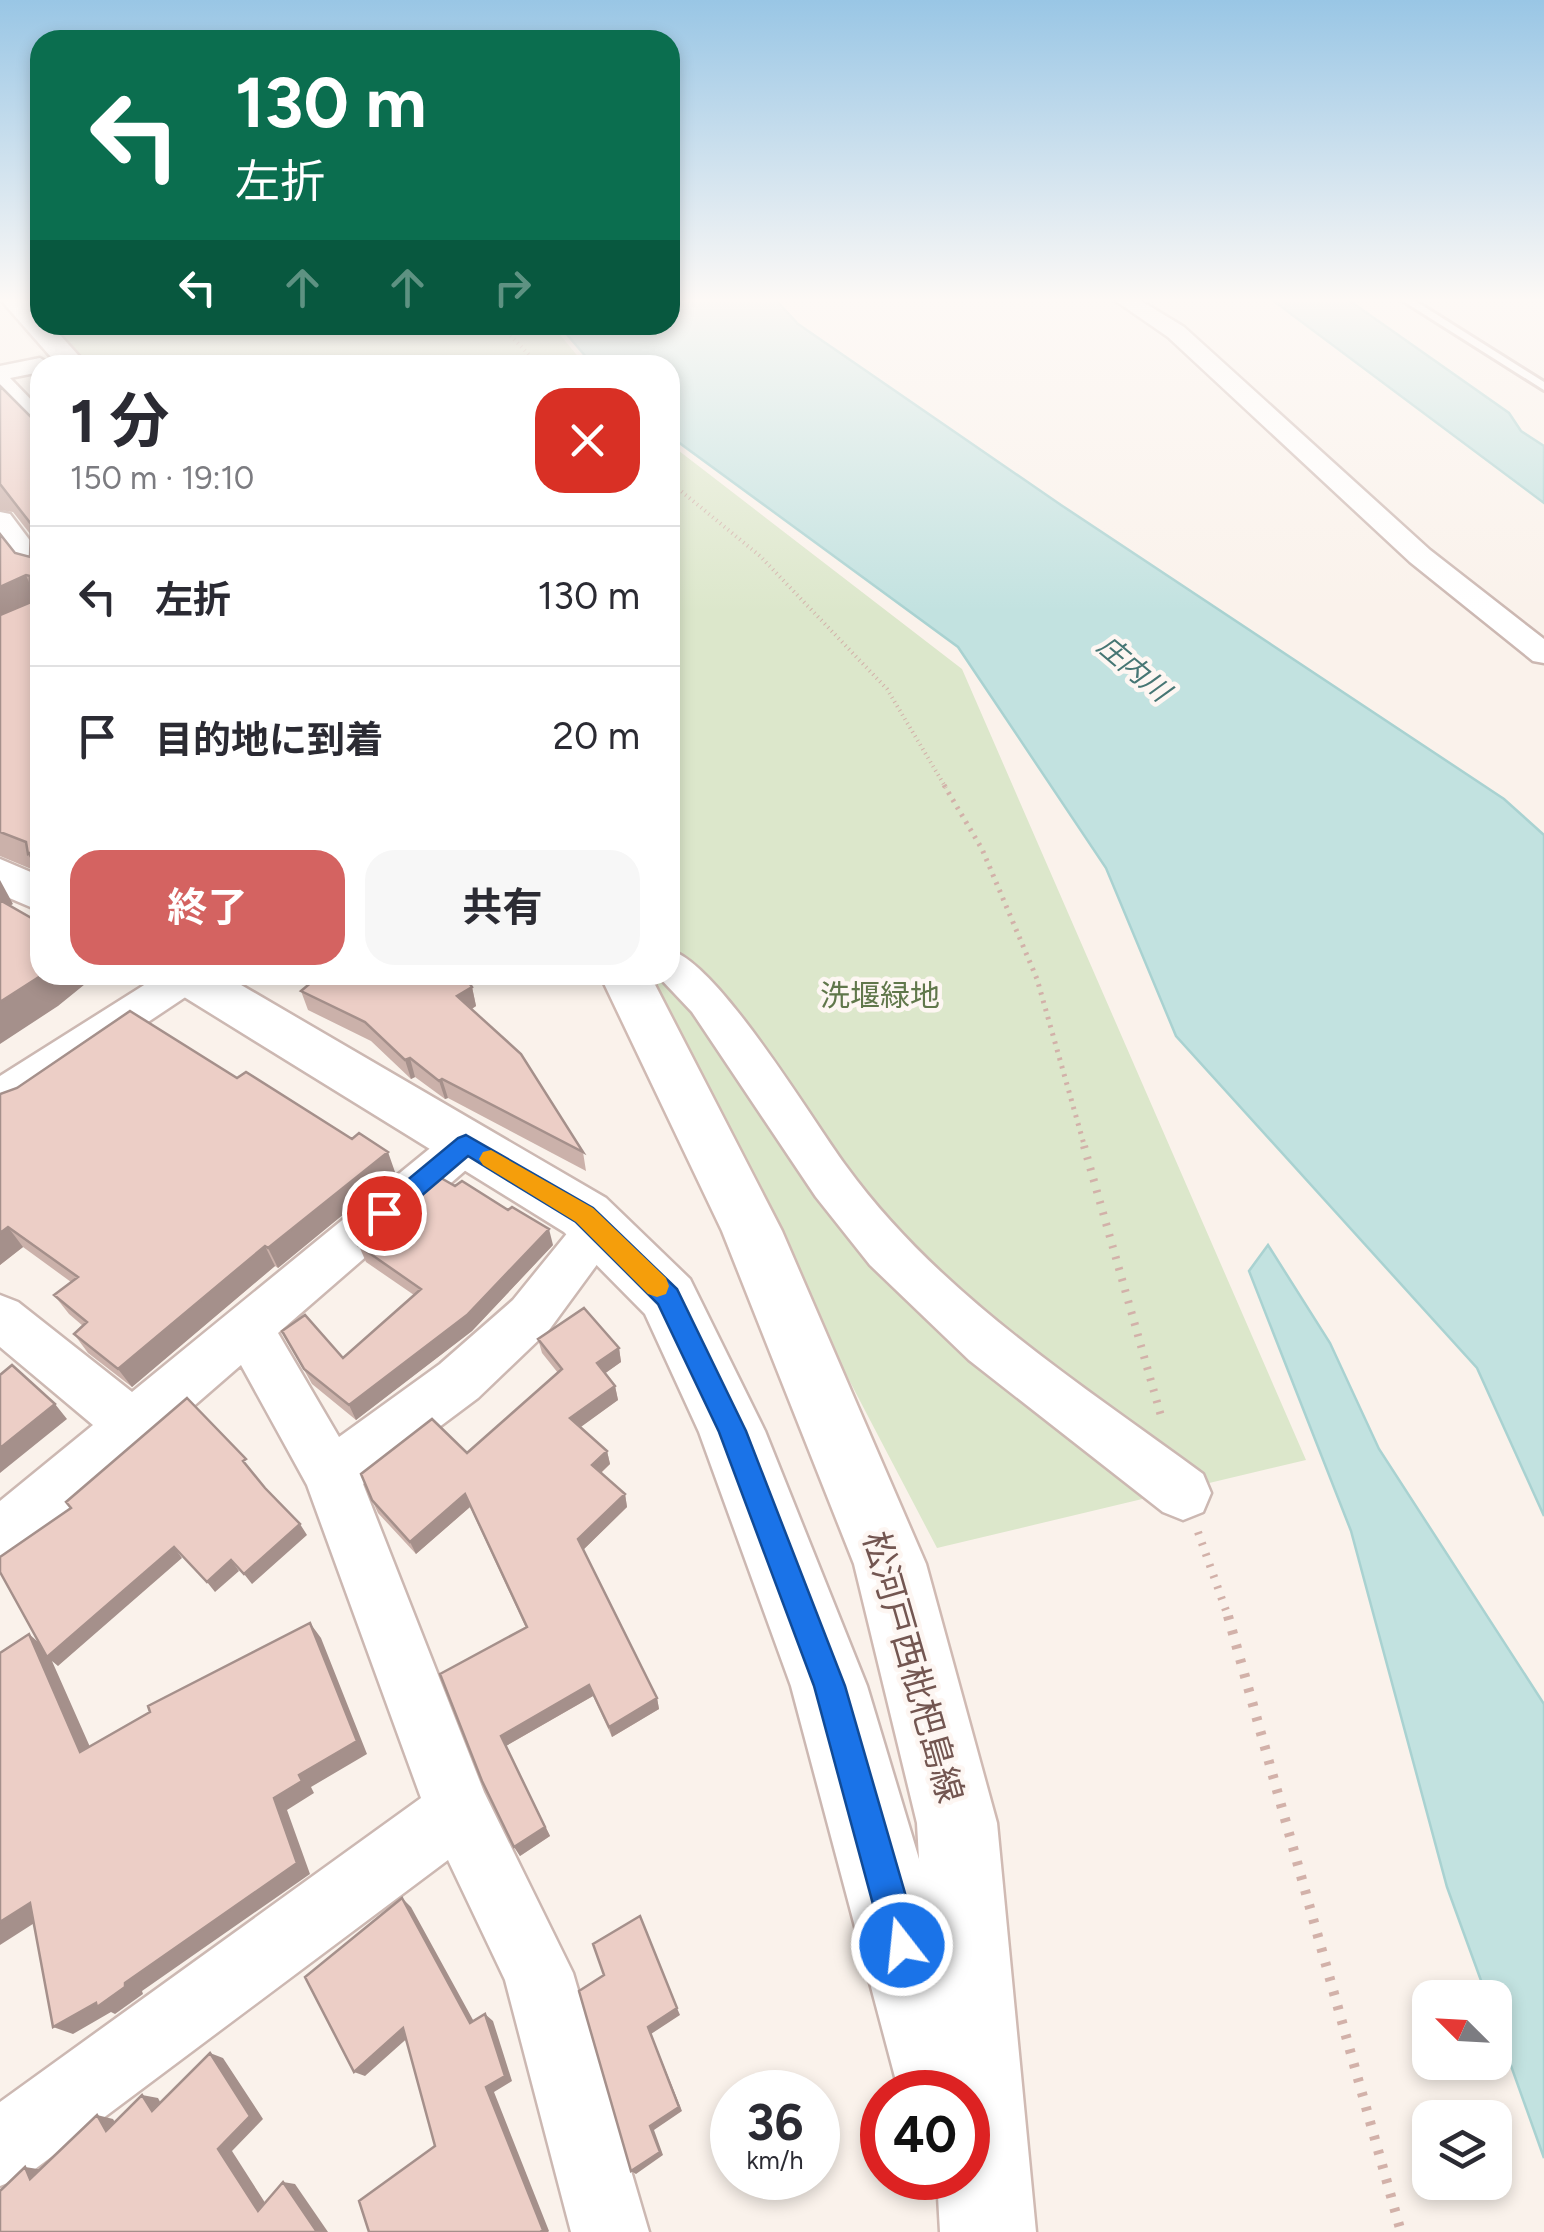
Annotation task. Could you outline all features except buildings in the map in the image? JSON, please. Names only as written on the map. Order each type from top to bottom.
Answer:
[{"type":"main road","points":[[0,874],[30,890]]},
{"type":"main road","points":[[202,985],[584,1215],[668,1297],[732,1431],[829,1686],[938,2070]]},
{"type":"main road","name":"松河戸西枇杷島線","points":[[630,985],[752,1232],[890,1564],[957,1822],[986,2232]]},
{"type":"main road","points":[[976,2200],[986,2232]]},
{"type":"street","points":[[1254,403],[1420,556],[1544,654]]},
{"type":"street","points":[[0,520],[30,560]]},
{"type":"street","points":[[680,974],[707,1002],[833,1184],[888,1252],[986,1344],[1183,1492]]},
{"type":"street","points":[[0,1098],[173,985]]},
{"type":"street","points":[[0,1537],[466,1144]]},
{"type":"street","points":[[331,1475],[474,1368],[531,1314],[599,1229]]},
{"type":"street","points":[[0,1317],[134,1425]]},
{"type":"street","points":[[248,1328],[331,1475],[460,1811],[538,1974],[610,2232]]},
{"type":"street","points":[[0,2148],[460,1811]]},
{"type":"path","points":[[680,490],[760,556],[888,689],[982,849],[1038,979],[1183,1492],[1237,1640],[1401,2232]]},
{"type":"green space","name":"洗堰緑地","points":[[680,452],[962,669],[1306,1460],[937,1548],[642,985],[680,985]]},
{"type":"water","name":"庄内川","points":[[680,403],[913,403],[1504,799],[1544,835],[1544,1516],[1477,1368],[1176,1036],[1106,868],[958,647],[680,443]]},
{"type":"water","points":[[1410,403],[1495,403],[1509,413],[1521,431],[1544,446],[1544,503]]},
{"type":"water","points":[[1268,1245],[1330,1343],[1379,1449],[1544,1704],[1544,2158],[1512,2069],[1512,1980],[1481,1980],[1447,1887],[1351,1531],[1249,1271]]},
{"type":"slow traffic","points":[[491,1159],[584,1215],[657,1286]]},
{"type":"route","points":[[384,1213],[466,1144],[584,1215],[668,1297],[732,1431],[829,1686],[902,1945]]}]
